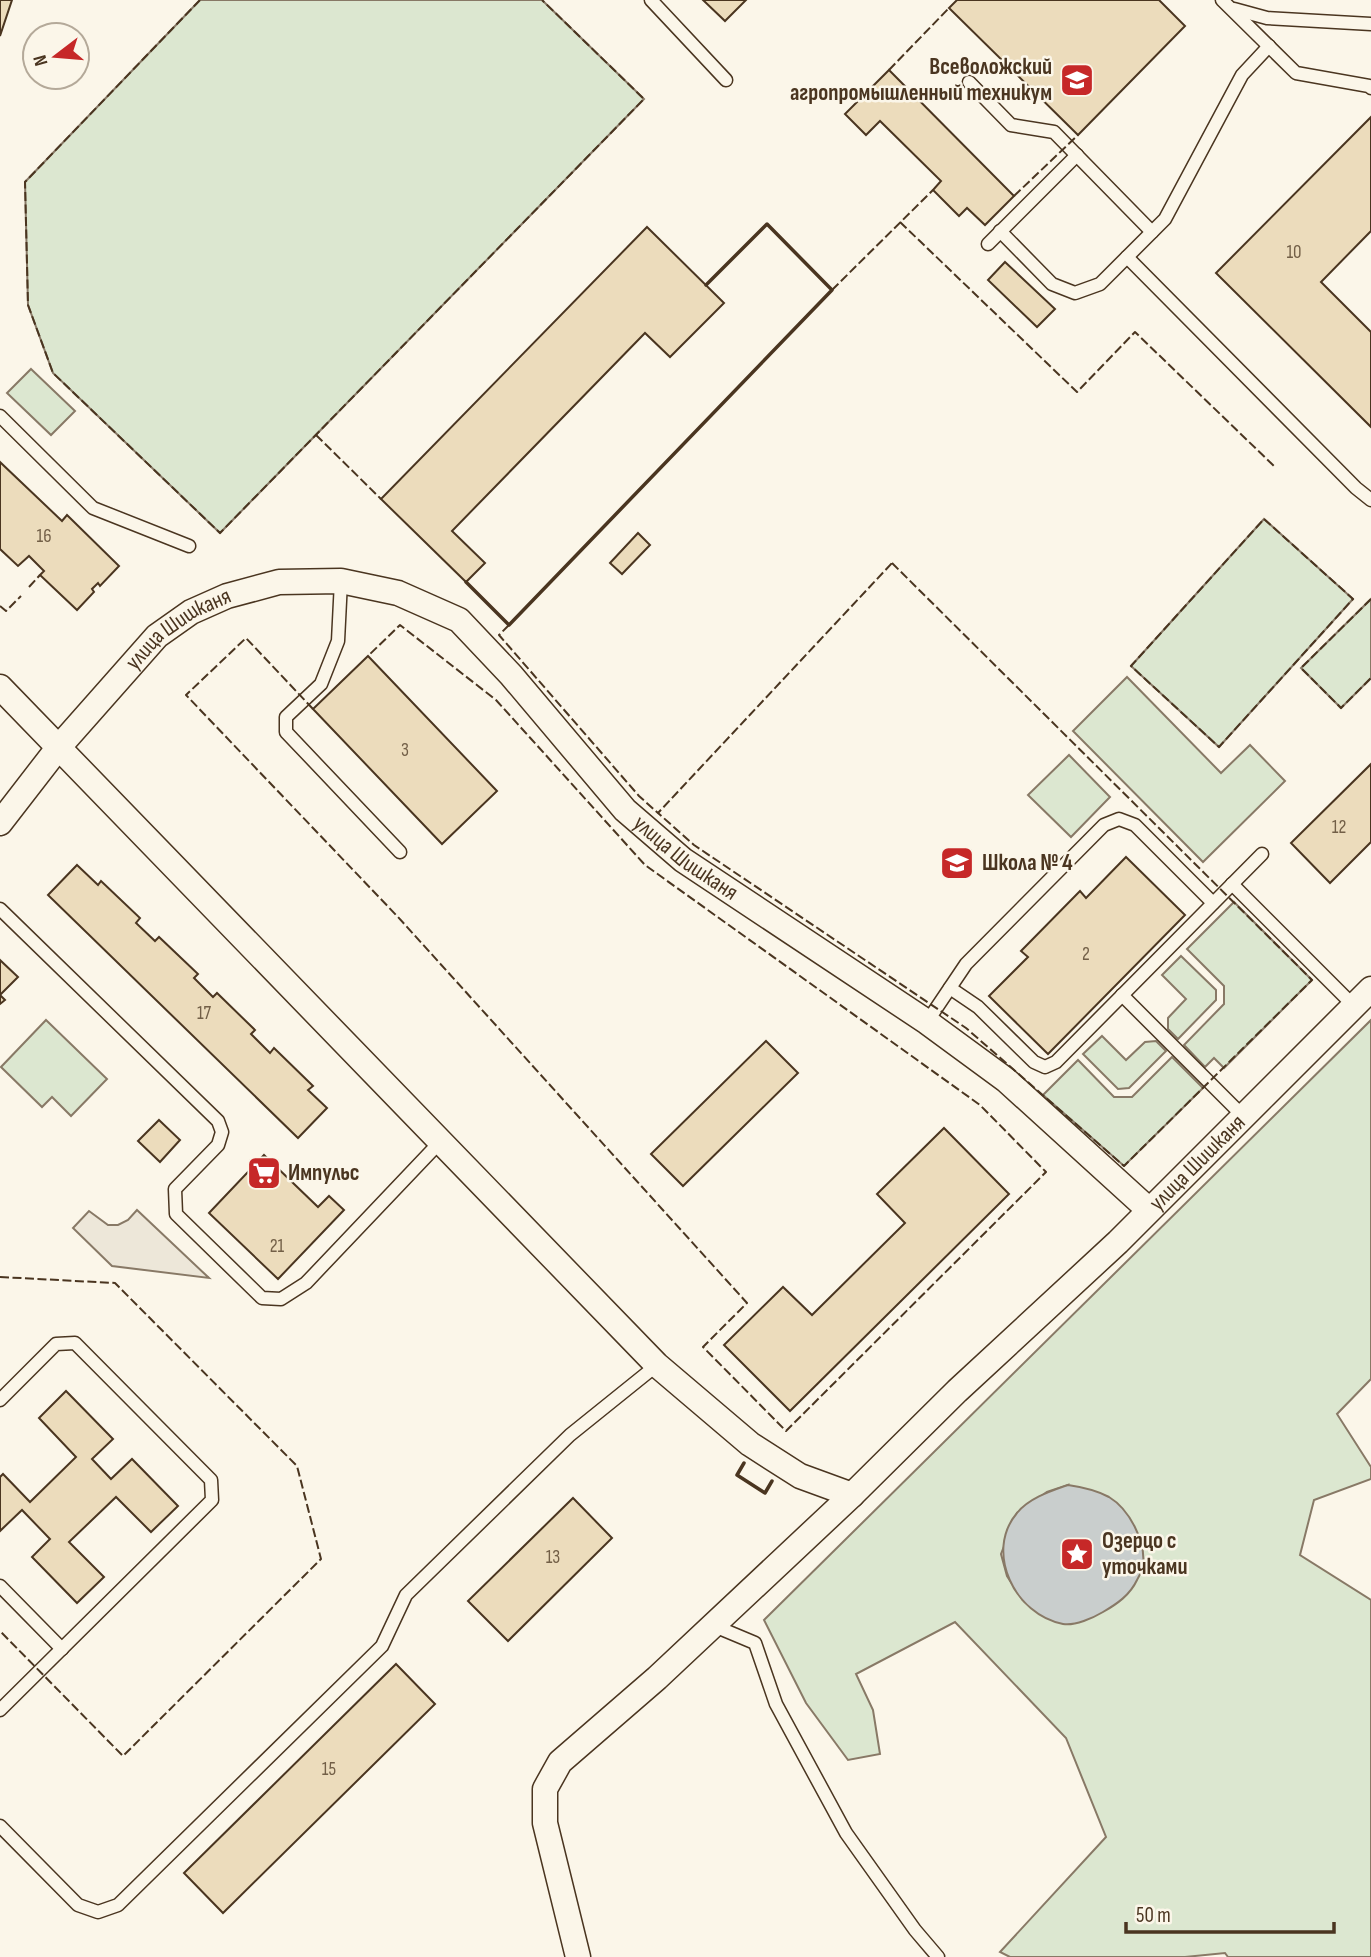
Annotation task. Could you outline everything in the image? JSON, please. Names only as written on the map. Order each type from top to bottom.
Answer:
[{"type":"street","name":"улица Шишканя","points":[[0,823],[58,748],[157,636],[191,612],[227,596],[279,582],[341,581],[398,593],[458,620],[511,675],[625,810],[673,852],[927,1022],[1006,1080],[1149,1210],[1362,997]]},
{"type":"street","points":[[0,687],[657,1365],[750,1444],[800,1476],[852,1495]]},
{"type":"street","points":[[579,1957],[545,1823],[545,1789],[560,1762],[657,1678],[1149,1210]]},
{"type":"lane","points":[[651,0],[726,80]]},
{"type":"lane","points":[[1226,4],[1267,18],[1371,24]]},
{"type":"lane","points":[[1226,4],[1296,73],[1369,86],[1371,89]]},
{"type":"lane","points":[[1000,231],[1052,284],[1075,293],[1100,284],[1165,219],[1242,75],[1269,46]]},
{"type":"lane","points":[[969,82],[1011,125],[1054,132],[1152,232]]},
{"type":"lane","points":[[988,243],[1077,155]]},
{"type":"lane","points":[[1127,257],[1371,500]]},
{"type":"lane","points":[[0,416],[93,508],[189,546]]},
{"type":"lane","points":[[341,581],[338,641],[321,684],[286,717],[286,732],[400,852]]},
{"type":"lane","points":[[927,1022],[966,964],[1104,825],[1119,819],[1135,825],[1213,903]]},
{"type":"lane","points":[[950,988],[978,1007],[1034,1062],[1045,1067],[1056,1062],[1262,854]]},
{"type":"lane","points":[[1232,884],[1362,997]]},
{"type":"lane","points":[[0,909],[218,1121],[222,1132],[219,1145],[175,1189],[176,1214],[262,1298],[281,1299],[306,1283],[440,1142]]},
{"type":"lane","points":[[1122,996],[1243,1116]]},
{"type":"lane","points":[[0,1400],[57,1344],[75,1343],[211,1480],[212,1500],[0,1710]]},
{"type":"lane","points":[[0,1826],[78,1905],[98,1912],[118,1905],[382,1646],[407,1595],[569,1435],[657,1365]]},
{"type":"lane","points":[[0,1587],[62,1649]]},
{"type":"lane","points":[[712,1625],[755,1643],[776,1704],[846,1833],[915,1930],[938,1957]]},
{"type":"green space","points":[[200,0],[542,0],[644,99],[220,533],[53,373],[28,305],[25,182]]},
{"type":"green space","points":[[31,369],[75,411],[51,435],[7,393]]},
{"type":"green space","points":[[1264,519],[1353,599],[1219,747],[1131,666]]},
{"type":"green space","points":[[1371,599],[1371,678],[1341,708],[1301,668]]},
{"type":"green space","points":[[1127,677],[1221,773],[1250,745],[1285,781],[1203,862],[1073,731]]},
{"type":"green space","points":[[1069,755],[1110,797],[1071,837],[1028,795]]},
{"type":"green space","points":[[1234,902],[1312,980],[1224,1068],[1214,1058],[1205,1067],[1184,1045],[1224,1004],[1224,986],[1187,949]]},
{"type":"green space","points":[[1181,956],[1216,990],[1216,1000],[1178,1039],[1168,1029],[1168,1018],[1186,999],[1162,975]]},
{"type":"green space","points":[[46,1020],[107,1079],[71,1116],[52,1097],[42,1107],[1,1067]]},
{"type":"green space","points":[[1371,1020],[1371,1379],[1337,1414],[1371,1467],[1371,1479],[1314,1500],[1300,1555],[1371,1600],[1371,1957],[1228,1957],[1225,1953],[1185,1957],[1010,1957],[1000,1952],[1106,1837],[1066,1738],[955,1622],[856,1674],[873,1710],[880,1754],[848,1760],[806,1703],[764,1620]],"holes":[[[1068,1485],[1022,1599],[1007,1576],[1001,1554],[1017,1513],[1047,1492]]]},
{"type":"green space","points":[[1102,1036],[1126,1060],[1145,1042],[1156,1041],[1166,1051],[1129,1088],[1118,1089],[1083,1054]]},
{"type":"green space","points":[[1172,1057],[1203,1088],[1124,1166],[1043,1095],[1078,1060],[1114,1097],[1132,1097]]},
{"type":"shaded area","points":[[137,1210],[209,1278],[112,1266],[73,1228],[89,1211],[108,1225],[118,1225],[128,1220]]},
{"type":"shaded area","points":[[1068,1485],[1099,1492],[1123,1509],[1139,1536],[1143,1567],[1123,1599],[1094,1617],[1078,1623],[1063,1624],[1046,1618],[1031,1608],[1019,1595],[1004,1563],[1004,1546],[1008,1529],[1022,1508],[1041,1496]]},
{"type":"building","points":[[0,0],[12,0],[0,36]]},
{"type":"building","points":[[703,0],[746,0],[725,21]]},
{"type":"building","name":"Всеволожский агропромышленный техникум","points":[[957,0],[1159,0],[1185,26],[1078,135],[949,8]]},
{"type":"building","points":[[889,70],[1014,196],[985,225],[967,208],[959,216],[933,190],[941,181],[880,121],[866,135],[845,114]]},
{"type":"building","points":[[1371,117],[1371,231],[1321,282],[1371,332],[1371,427],[1216,273]]},
{"type":"building","points":[[647,227],[724,303],[670,357],[645,333],[452,531],[485,563],[466,582],[381,499]]},
{"type":"building","points":[[1005,262],[1055,309],[1037,327],[988,280]]},
{"type":"building","points":[[0,462],[62,521],[67,515],[119,566],[100,586],[98,583],[92,589],[94,592],[77,610],[40,575],[44,571],[29,556],[18,566],[0,549]]},
{"type":"building","points":[[638,533],[650,545],[622,574],[610,563]]},
{"type":"building","points":[[368,656],[497,791],[442,844],[313,709]]},
{"type":"building","points":[[1371,764],[1371,842],[1330,883],[1291,843]]},
{"type":"building","points":[[1126,857],[1185,915],[1048,1054],[989,996],[1028,957],[1021,951],[1080,891],[1086,898]]},
{"type":"building","points":[[77,865],[98,885],[101,881],[140,918],[136,923],[155,941],[159,937],[198,974],[194,978],[213,997],[217,993],[255,1030],[251,1034],[270,1053],[274,1048],[313,1086],[308,1090],[327,1108],[298,1138],[48,895]]},
{"type":"building","points":[[0,960],[18,977],[0,995]]},
{"type":"building","points":[[766,1041],[798,1073],[683,1186],[651,1154]]},
{"type":"building","points":[[159,1120],[180,1140],[160,1162],[138,1141]]},
{"type":"building","points":[[944,1128],[1009,1194],[790,1411],[724,1345],[783,1287],[812,1315],[905,1223],[877,1194]]},
{"type":"building","points":[[264,1155],[318,1207],[329,1196],[344,1210],[278,1279],[209,1213]]},
{"type":"building","points":[[66,1391],[113,1439],[92,1459],[111,1479],[132,1459],[178,1506],[151,1532],[116,1497],[69,1542],[104,1577],[77,1603],[32,1557],[50,1539],[22,1510],[0,1531],[0,1477],[3,1474],[30,1502],[76,1457],[39,1418]]},
{"type":"building","points":[[573,1498],[612,1538],[508,1641],[468,1601]]},
{"type":"building","points":[[396,1664],[435,1704],[223,1913],[184,1873]]},
{"type":"fence","points":[[200,0],[25,182],[28,305],[53,373],[220,533],[644,99],[542,0]]},
{"type":"fence","points":[[889,70],[949,8]]},
{"type":"fence","points":[[1014,196],[1078,135]]},
{"type":"fence","points":[[832,290],[933,190]]},
{"type":"fence","points":[[900,222],[1077,392],[1135,332],[1274,466]]},
{"type":"fence","points":[[316,435],[381,499]]},
{"type":"fence","points":[[1264,519],[1353,599],[1219,747],[1131,666],[1264,519]]},
{"type":"fence","points":[[892,563],[1312,980],[1124,1166],[966,1028],[694,845],[658,813],[892,563]]},
{"type":"fence","points":[[29,587],[40,575]]},
{"type":"fence","points":[[0,606],[6,611],[21,596]]},
{"type":"fence","points":[[1371,599],[1301,668],[1341,708],[1371,678]]},
{"type":"fence","points":[[313,709],[246,638],[186,695],[398,917],[747,1303],[703,1347],[786,1431],[1046,1172],[980,1105],[645,865],[496,700],[400,625],[368,656]]},
{"type":"fence","points":[[509,625],[499,635],[639,796],[658,813]]},
{"type":"fence","points":[[0,1277],[115,1283],[297,1466],[321,1559],[123,1756],[0,1631]]},
{"type":"wall","points":[[466,582],[509,625],[832,290],[767,224],[706,285]]},
{"type":"wall","points":[[744,1463],[737,1475],[765,1493],[772,1481]]},
{"type":"place","name":"Всеволожский агропромышленный техникум","points":[[1077,80]]},
{"type":"place","name":"Школа № 4","points":[[957,863]]},
{"type":"place","name":"Импульс","points":[[264,1173]]},
{"type":"place","name":"Озерцо с уточками","points":[[1077,1554]]}]
